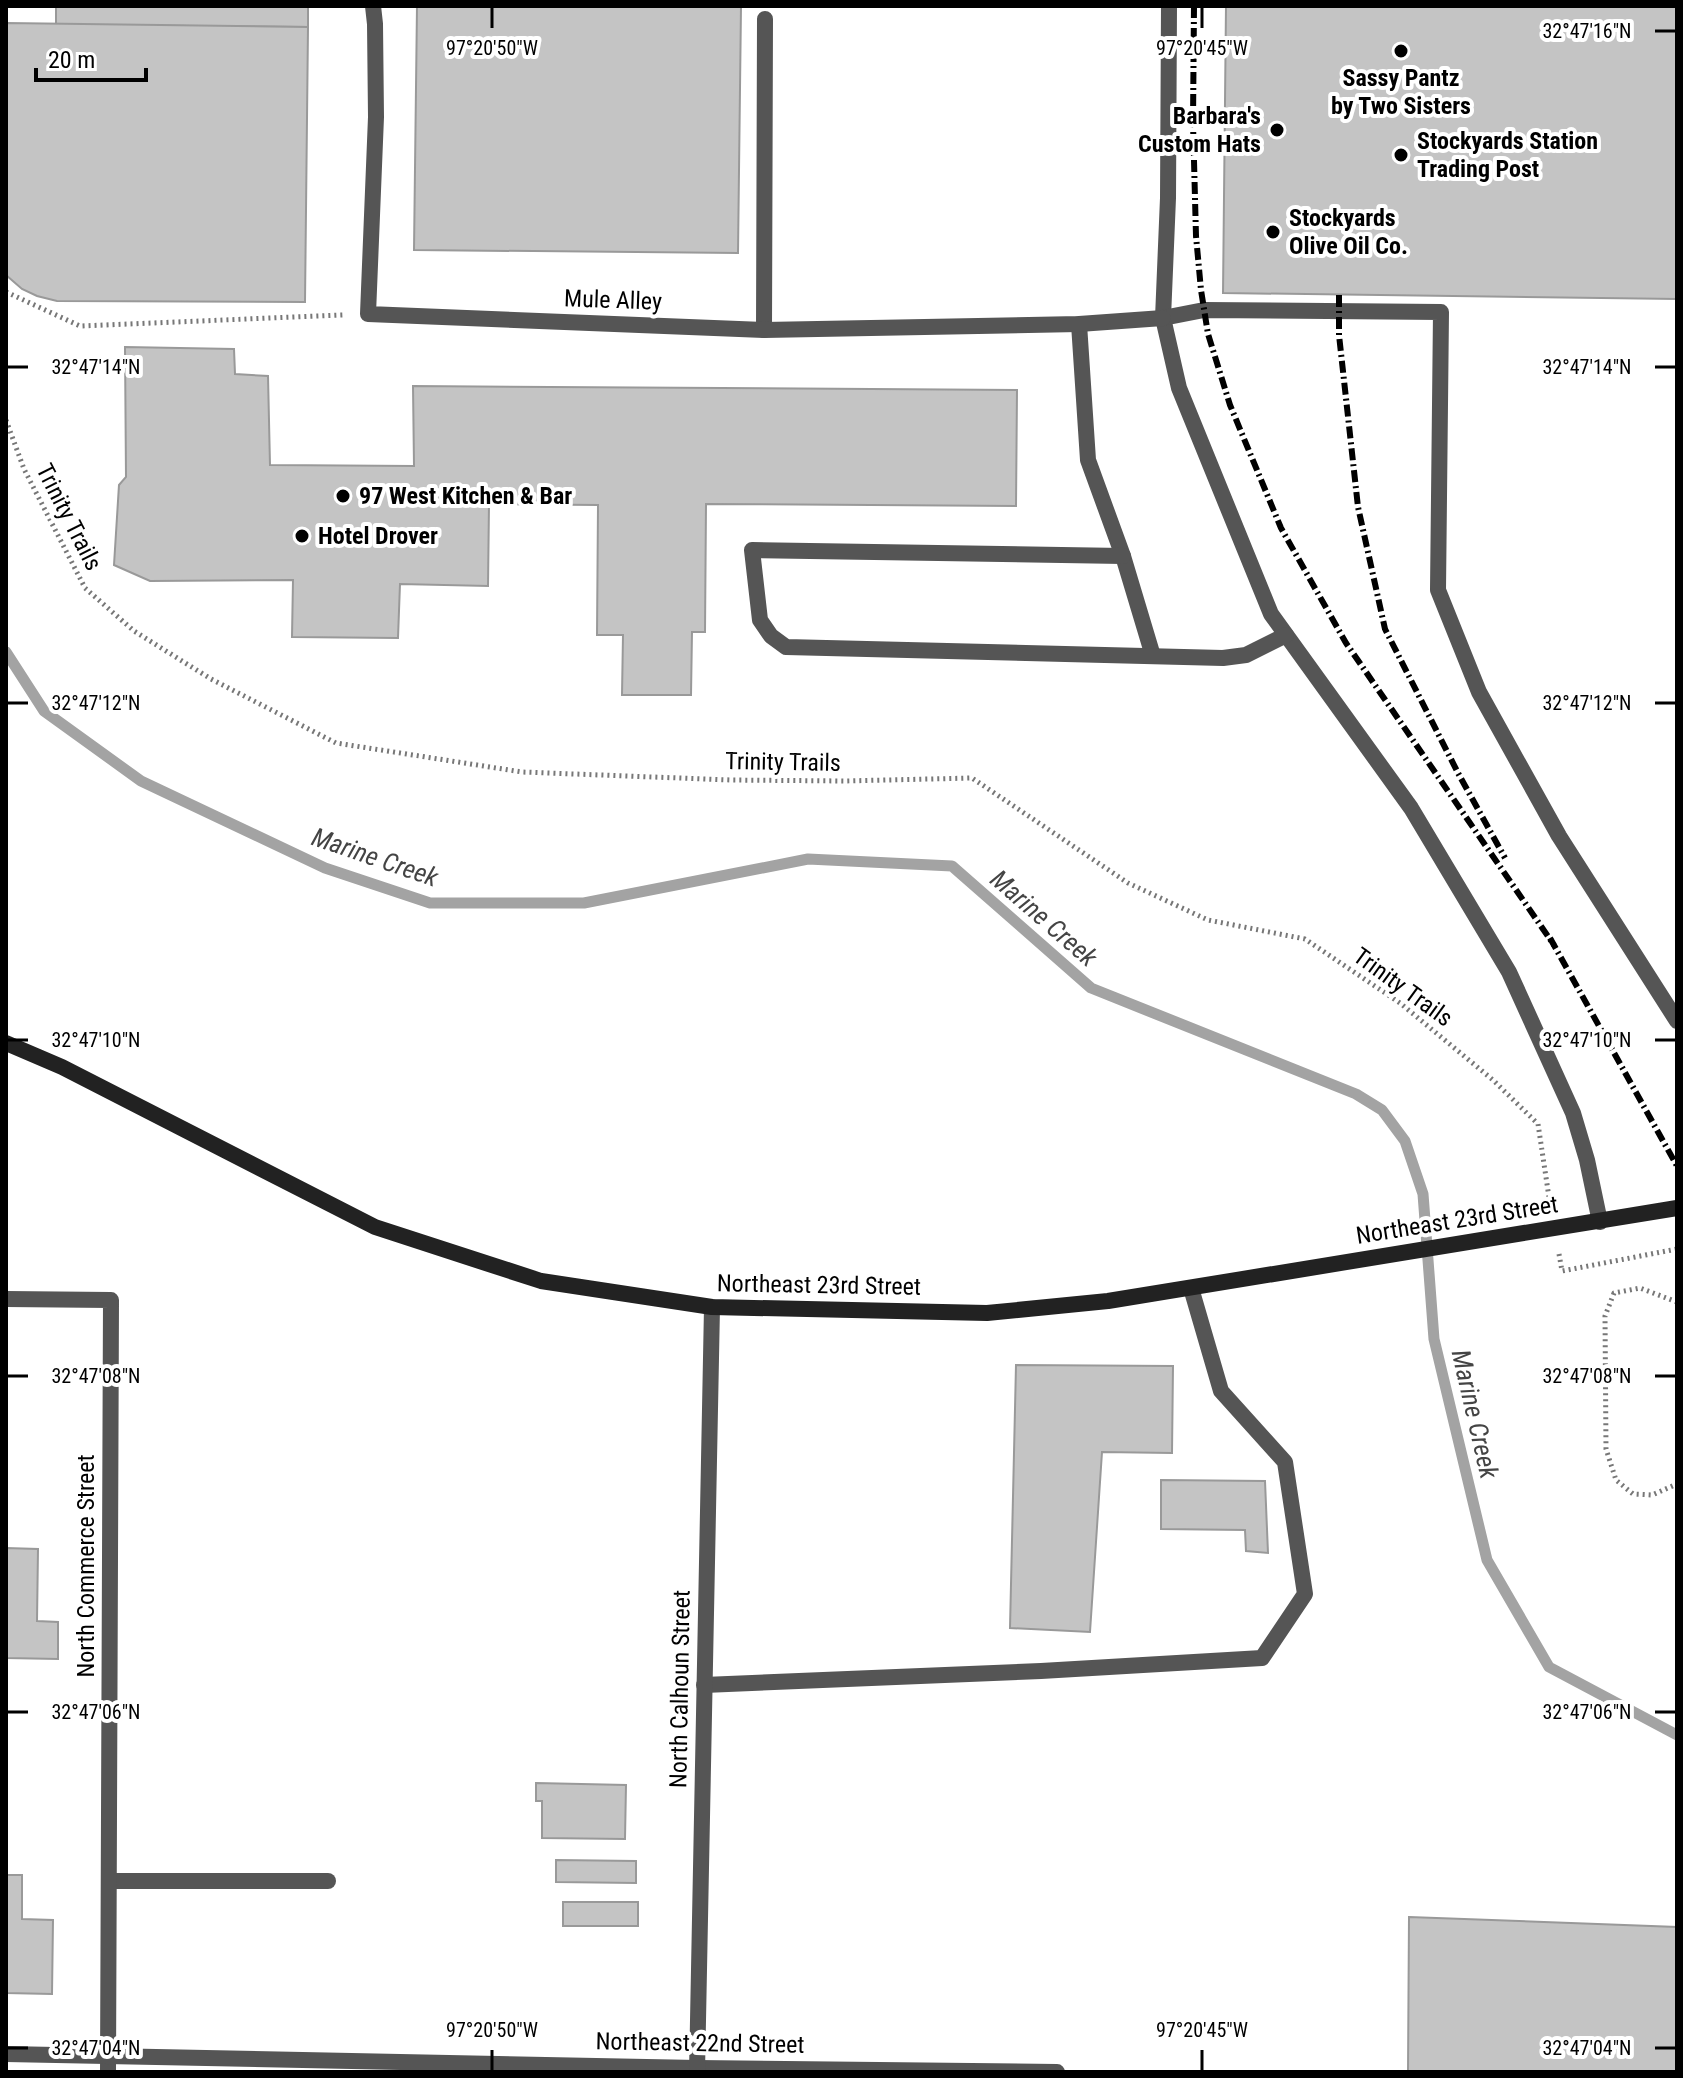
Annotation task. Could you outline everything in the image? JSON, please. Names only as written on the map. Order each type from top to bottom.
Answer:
[{"type":"main road","name":"Northeast 23rd Street","points":[[6,1043],[62,1067],[375,1227],[541,1281],[712,1307],[987,1313],[1108,1301],[1677,1208]]},
{"type":"street","points":[[368,314],[376,117],[373,6]]},
{"type":"street","points":[[1169,6],[1168,198],[1163,318],[1179,388],[1271,614],[1411,808],[1509,972],[1573,1113],[1600,1222]]},
{"type":"street","points":[[764,330],[765,19]]},
{"type":"street","name":"Mule Alley","points":[[368,314],[764,330],[1079,324],[1163,318],[1204,310],[1441,312],[1438,590],[1479,692],[1559,836],[1677,1021]]},
{"type":"street","points":[[1079,324],[1088,460],[1123,556],[1153,656]]},
{"type":"street","points":[[1123,556],[752,550],[760,620],[771,636],[786,647],[1223,658],[1246,655],[1286,635]]},
{"type":"street","points":[[704,1685],[1262,1658],[1305,1594],[1285,1462],[1221,1391],[1191,1288]]},
{"type":"street","name":"North Commerce Street","points":[[6,1299],[111,1300],[108,2064]]},
{"type":"street","name":"North Calhoun Street","points":[[697,2070],[712,1307]]},
{"type":"street","points":[[109,1881],[328,1881]]},
{"type":"street","name":"Northeast 22nd Street","points":[[6,2054],[108,2064],[1057,2072]]},
{"type":"path","points":[[6,292],[80,326],[368,314]]},
{"type":"path","name":"Trinity Trails","points":[[6,420],[24,469],[85,588],[134,631],[211,679],[336,743],[522,772],[759,780],[972,778],[1128,883],[1208,920],[1305,939],[1400,1003],[1493,1080],[1538,1124],[1548,1192]]},
{"type":"path","points":[[1562,1271],[1677,1249]]},
{"type":"path","points":[[1677,1302],[1640,1288],[1614,1293],[1605,1316],[1606,1449],[1616,1480],[1633,1494],[1652,1495],[1677,1484]]},
{"type":"building","points":[[56,6],[308,6],[308,27],[56,25]]},
{"type":"building","points":[[417,6],[741,6],[738,253],[414,250]]},
{"type":"building","points":[[1226,6],[1677,6],[1677,299],[1223,293]]},
{"type":"building","points":[[6,23],[308,27],[305,302],[57,301],[22,289],[6,275]]},
{"type":"building","name":"Hotel Drover","points":[[125,347],[234,349],[235,374],[268,376],[270,465],[414,466],[413,386],[1017,390],[1016,506],[706,504],[705,632],[692,632],[691,695],[622,695],[623,635],[597,635],[598,505],[489,504],[488,586],[400,584],[398,638],[292,637],[293,580],[150,581],[114,565],[119,485],[126,477]]},
{"type":"building","points":[[1016,1365],[1173,1366],[1172,1453],[1102,1452],[1090,1632],[1010,1628]]},
{"type":"building","points":[[1161,1480],[1265,1481],[1268,1553],[1246,1551],[1245,1530],[1161,1529]]},
{"type":"building","points":[[6,1548],[38,1549],[37,1621],[58,1622],[58,1659],[6,1658]]},
{"type":"building","points":[[536,1783],[626,1785],[625,1839],[542,1838],[542,1801],[536,1801]]},
{"type":"building","points":[[556,1860],[636,1861],[636,1883],[556,1882]]},
{"type":"building","points":[[6,1875],[22,1875],[22,1919],[53,1920],[52,1994],[6,1993]]},
{"type":"building","points":[[563,1902],[638,1902],[638,1926],[563,1926]]},
{"type":"building","points":[[1409,1917],[1677,1927],[1677,2072],[1408,2072]]},
{"type":"waterway","name":"Marine Creek","points":[[6,652],[44,711],[141,781],[325,868],[430,903],[584,903],[808,859],[952,866],[1091,988],[1356,1094],[1382,1110],[1405,1141],[1423,1194],[1434,1339],[1487,1560],[1549,1667],[1677,1735]]},
{"type":"railway","points":[[1194,6],[1196,236],[1208,334],[1230,405],[1281,528],[1346,643],[1554,945]]},
{"type":"railway","points":[[1339,295],[1339,335],[1358,507],[1385,629],[1505,858]]},
{"type":"railway","points":[[1550,938],[1677,1166]]},
{"type":"place","name":"Sassy Pantz by Two Sisters","points":[[1401,51]]},
{"type":"place","name":"Barbara's Custom Hats","points":[[1277,130]]},
{"type":"place","name":"Stockyards Station Trading Post","points":[[1401,155]]},
{"type":"place","name":"Stockyards Olive Oil Co.","points":[[1273,232]]},
{"type":"place","name":"97 West Kitchen & Bar","points":[[343,496]]},
{"type":"place","name":"Hotel Drover","points":[[302,536]]}]
